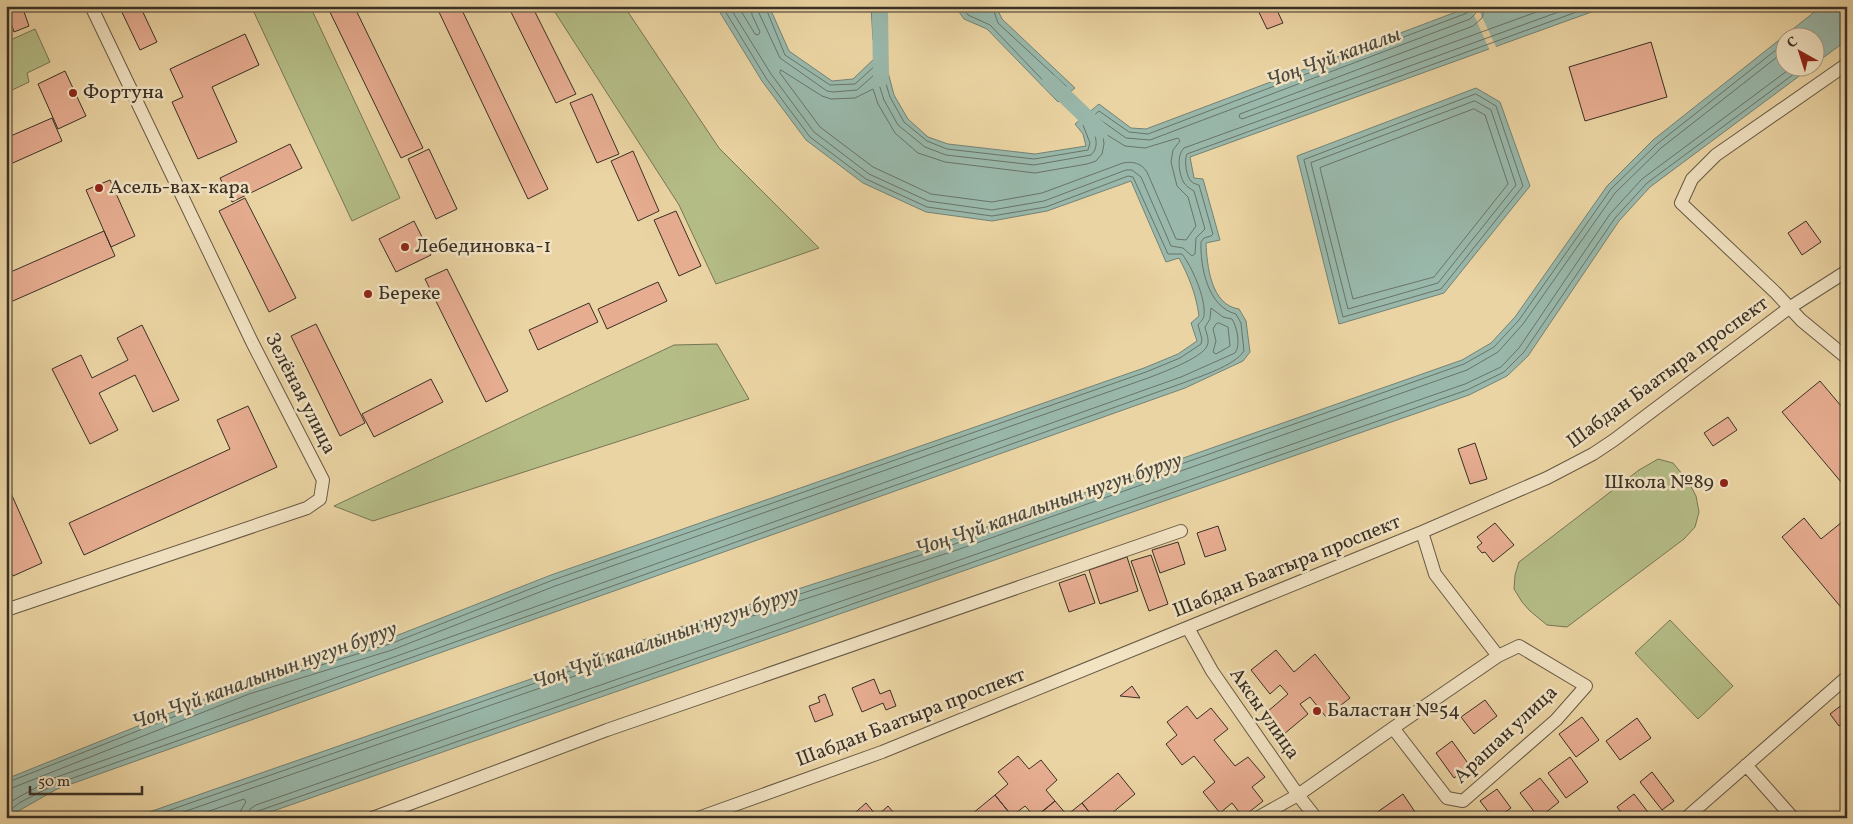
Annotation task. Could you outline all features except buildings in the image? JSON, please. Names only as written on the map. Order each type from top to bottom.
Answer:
[{"type":"street","name":"Зелёная улица","points":[[6,610],[307,508],[320,499],[323,480],[252,342],[91,6]]},
{"type":"street","points":[[1847,64],[1716,155],[1692,179],[1681,203],[1801,320],[1847,358]]},
{"type":"street","name":"Шабдан Баатыра проспект","points":[[698,818],[882,752],[1521,490],[1593,454],[1614,440],[1790,308],[1847,271]]},
{"type":"street","points":[[372,818],[607,730],[1181,531]]},
{"type":"street","points":[[1257,818],[1298,795],[1498,656],[1435,574],[1422,532]]},
{"type":"street","name":"Аксы улица","points":[[1188,628],[1212,671],[1316,818]]},
{"type":"street","name":"Арашан улица","points":[[1393,728],[1447,798],[1463,801],[1556,720],[1586,686],[1519,646],[1498,656]]},
{"type":"street","points":[[1686,818],[1847,678]]},
{"type":"street","points":[[1746,765],[1793,818]]},
{"type":"green space","points":[[251,6],[310,6],[400,198],[352,221]]},
{"type":"green space","points":[[551,6],[624,6],[719,148],[819,248],[716,284],[679,205]]},
{"type":"green space","points":[[35,29],[50,62],[27,73],[29,82],[6,93],[6,42]]},
{"type":"green space","points":[[717,344],[749,399],[373,521],[334,506],[674,345]]},
{"type":"green space","points":[[1658,459],[1673,463],[1688,481],[1696,496],[1699,512],[1695,527],[1684,539],[1567,627],[1547,625],[1530,611],[1514,589],[1515,575],[1519,562],[1639,470]]},
{"type":"green space","points":[[1670,620],[1733,686],[1698,719],[1635,653]]},
{"type":"water","points":[[716,6],[769,6],[789,51],[832,81],[853,79],[876,57],[884,57],[894,95],[908,119],[928,137],[948,144],[1035,154],[1086,146],[1083,134],[1075,124],[1099,104],[1131,128],[1146,129],[1472,6],[1608,6],[1190,157],[1194,178],[1203,179],[1220,240],[1206,243],[1212,283],[1222,300],[1230,306],[1239,309],[1246,321],[1250,352],[1243,361],[1185,388],[57,789],[6,818],[6,779],[245,683],[388,639],[551,575],[1144,368],[1178,354],[1197,341],[1191,323],[1199,316],[1189,279],[1179,258],[1166,262],[1131,181],[1047,211],[992,221],[926,212],[863,183],[806,140],[762,81]]},
{"type":"water","points":[[871,6],[886,6],[885,41],[873,40]]},
{"type":"water","points":[[955,6],[996,6],[1002,19],[1075,88],[1058,102],[987,29],[964,19]]},
{"type":"water","points":[[1822,6],[1847,6],[1847,40],[1826,56],[1826,28],[1794,28]]},
{"type":"water","name":"Чоң Чүй каналынын нугун буруу","points":[[1776,42],[1776,78],[1797,78],[1650,187],[1619,221],[1528,356],[1507,376],[1469,395],[253,818],[132,818],[683,626],[950,540],[1462,360],[1491,343],[1515,317],[1607,186],[1653,140]]},
{"type":"water","points":[[1476,88],[1500,102],[1530,186],[1444,293],[1339,324],[1297,156]]},
{"type":"pier","points":[[1470,6],[1477,6],[1497,49],[1490,51]]},
{"type":"waterway","points":[[880,6],[881,79]]},
{"type":"waterway","name":"Чоң Чүй каналы","points":[[1050,82],[1101,131]]},
{"type":"place","name":"Фортуна","points":[[73,93]]},
{"type":"place","name":"Асель-вах-кара","points":[[99,188]]},
{"type":"place","name":"Лебединовка-1","points":[[405,247]]},
{"type":"place","name":"Береке","points":[[368,294]]},
{"type":"place","name":"Школа №89","points":[[1724,483]]},
{"type":"place","name":"Баластан №54","points":[[1317,711]]}]
